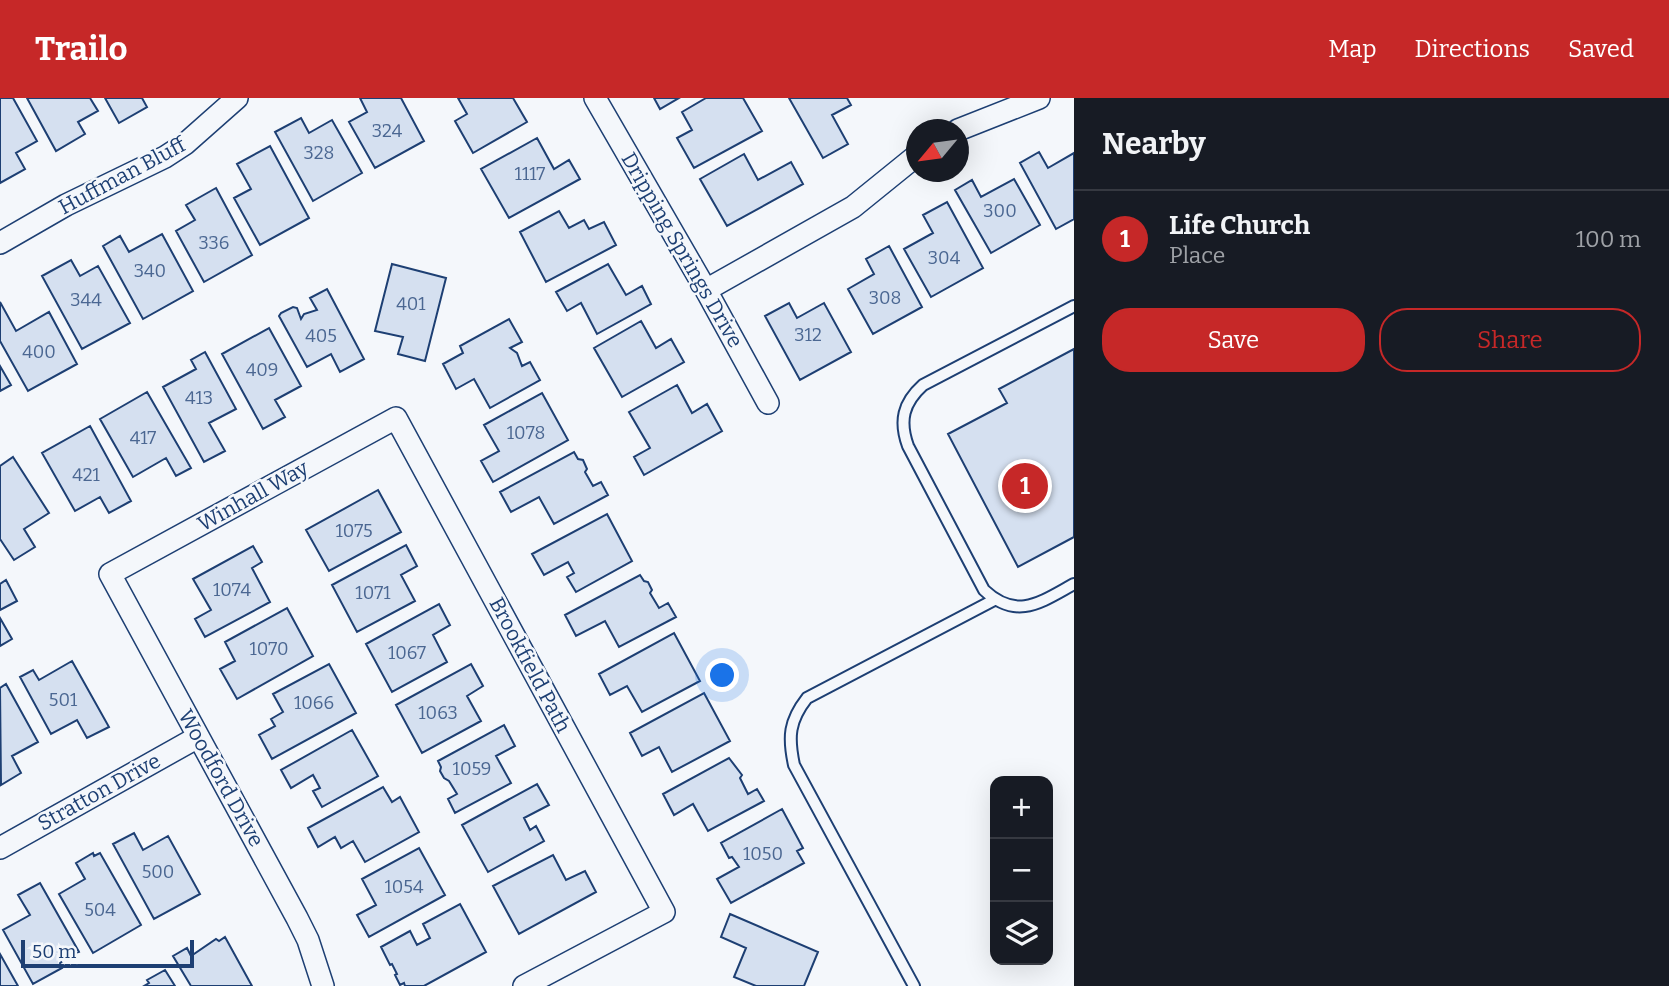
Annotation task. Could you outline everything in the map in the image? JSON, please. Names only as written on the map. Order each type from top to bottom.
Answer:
[{"type":"street","name":"Huffman Bluff","points":[[0,243],[66,205],[165,157],[185,144],[237,98]]},
{"type":"street","name":"Dripping Springs Drive","points":[[595,98],[706,290],[768,404]]},
{"type":"street","points":[[969,126],[1039,98]]},
{"type":"street","points":[[706,290],[853,207],[906,164]]},
{"type":"street","name":"Winhall Way","points":[[110,574],[396,418]]},
{"type":"street","name":"Brookfield Path","points":[[396,418],[664,912],[524,986]]},
{"type":"street","name":"Woodford Drive","points":[[110,574],[297,918],[308,940],[323,986]]},
{"type":"street","name":"Stratton Drive","points":[[0,848],[198,737]]},
{"type":"lane","points":[[1074,306],[923,386],[912,395],[903,419],[903,433],[908,446],[985,590],[994,600],[1007,606],[1021,607],[1036,604],[1074,584]]},
{"type":"lane","points":[[914,986],[794,765],[790,748],[791,730],[796,713],[807,698],[994,600]]},
{"type":"building","points":[[0,98],[13,98],[37,141],[16,153],[25,169],[0,183]]},
{"type":"building","points":[[27,98],[90,98],[98,111],[78,122],[85,134],[56,151]]},
{"type":"building","points":[[105,98],[142,98],[147,107],[119,123]]},
{"type":"building","points":[[360,98],[401,98],[424,141],[375,168],[349,122],[367,112]]},
{"type":"building","points":[[458,98],[513,98],[527,122],[473,153],[455,121],[467,114]]},
{"type":"building","points":[[654,98],[679,98],[660,109]]},
{"type":"building","points":[[706,98],[743,98],[762,131],[694,168],[677,138],[692,130],[682,112]]},
{"type":"building","points":[[789,98],[847,98],[851,105],[832,115],[848,144],[823,158]]},
{"type":"building","points":[[301,118],[309,133],[332,120],[362,173],[313,201],[275,132]]},
{"type":"building","points":[[537,138],[554,169],[569,160],[580,179],[509,218],[481,169]]},
{"type":"building","points":[[270,146],[309,218],[260,245],[234,198],[251,189],[237,164]]},
{"type":"building","points":[[1039,152],[1048,168],[1074,153],[1074,219],[1056,229],[1020,163]]},
{"type":"building","points":[[744,154],[758,180],[791,162],[803,184],[727,226],[700,179]]},
{"type":"building","points":[[1014,179],[1040,225],[991,253],[955,190],[972,180],[981,197]]},
{"type":"building","points":[[216,188],[252,255],[204,282],[176,231],[195,220],[186,205]]},
{"type":"building","points":[[947,202],[983,268],[931,297],[904,249],[933,233],[923,215]]},
{"type":"building","points":[[559,211],[569,228],[584,220],[589,229],[604,222],[616,245],[546,282],[520,232]]},
{"type":"building","points":[[162,234],[193,291],[143,319],[103,246],[120,236],[129,252]]},
{"type":"building","points":[[889,246],[922,307],[873,334],[848,289],[874,274],[866,259]]},
{"type":"building","points":[[71,260],[80,276],[98,266],[130,323],[82,349],[42,276]]},
{"type":"building","points":[[392,264],[446,278],[425,361],[398,354],[403,337],[375,331]]},
{"type":"building","points":[[608,264],[626,295],[642,286],[651,304],[597,334],[581,303],[567,311],[556,292]]},
{"type":"building","points":[[327,289],[364,359],[340,372],[331,354],[307,367],[279,316],[293,307],[297,308],[301,319],[304,314],[317,310],[310,298]]},
{"type":"building","points":[[0,302],[16,331],[49,312],[77,364],[28,391],[0,341]]},
{"type":"building","points":[[789,303],[797,318],[824,303],[851,352],[800,380],[765,316]]},
{"type":"building","points":[[509,319],[522,342],[510,348],[517,353],[522,366],[530,362],[540,380],[490,408],[474,379],[456,389],[443,364],[463,353],[460,346]]},
{"type":"building","points":[[641,321],[656,348],[671,339],[684,362],[622,397],[594,348]]},
{"type":"building","points":[[269,328],[301,386],[275,400],[285,417],[263,429],[222,354]]},
{"type":"building","points":[[1074,349],[1074,537],[1018,567],[948,434],[1007,403],[999,389]]},
{"type":"building","points":[[205,352],[236,409],[209,423],[225,451],[204,462],[163,387],[196,369],[191,360]]},
{"type":"building","points":[[0,366],[11,385],[0,391]]},
{"type":"building","points":[[677,385],[692,413],[707,404],[722,431],[644,475],[634,457],[650,448],[629,412]]},
{"type":"building","points":[[147,392],[191,468],[176,476],[166,458],[133,477],[100,419]]},
{"type":"building","points":[[542,393],[568,440],[493,482],[481,461],[499,451],[484,425]]},
{"type":"building","points":[[90,426],[131,501],[109,513],[100,497],[75,511],[42,453]]},
{"type":"building","points":[[574,452],[578,459],[583,460],[587,469],[585,472],[593,486],[601,482],[608,495],[554,524],[539,497],[511,512],[500,492]]},
{"type":"building","points":[[13,457],[49,513],[24,529],[35,547],[14,560],[0,539],[0,466]]},
{"type":"building","points":[[378,490],[401,532],[329,571],[306,530]]},
{"type":"building","points":[[607,514],[632,561],[576,592],[567,577],[574,573],[568,562],[544,575],[532,554]]},
{"type":"building","points":[[406,545],[417,566],[401,575],[415,601],[357,632],[332,585]]},
{"type":"building","points":[[253,546],[262,562],[252,568],[270,602],[205,637],[195,619],[211,610],[193,579]]},
{"type":"building","points":[[640,575],[648,582],[652,590],[650,593],[659,608],[668,603],[676,617],[619,647],[605,621],[576,636],[565,615]]},
{"type":"building","points":[[6,580],[17,601],[0,610],[0,584]]},
{"type":"building","points":[[439,604],[450,625],[433,635],[447,662],[392,692],[366,644]]},
{"type":"building","points":[[287,608],[313,656],[237,699],[220,669],[235,661],[225,642]]},
{"type":"building","points":[[0,618],[12,639],[0,646]]},
{"type":"building","points":[[674,633],[700,681],[642,712],[627,686],[610,695],[599,674]]},
{"type":"building","points":[[72,661],[109,727],[87,738],[77,720],[51,734],[20,677],[33,670],[39,680]]},
{"type":"building","points":[[329,664],[356,713],[272,759],[259,735],[275,726],[271,719],[283,712],[273,694]]},
{"type":"building","points":[[471,664],[483,686],[467,696],[481,721],[422,753],[396,705]]},
{"type":"building","points":[[6,684],[38,742],[12,756],[21,773],[1,785],[0,688]]},
{"type":"building","points":[[704,693],[730,741],[672,772],[659,747],[642,756],[630,733]]},
{"type":"building","points":[[504,725],[515,746],[496,756],[511,783],[455,813],[448,799],[457,794],[444,778],[438,761]]},
{"type":"building","points":[[352,730],[378,776],[322,807],[313,791],[320,788],[313,775],[291,788],[281,770]]},
{"type":"building","points":[[729,758],[742,775],[740,778],[748,794],[757,789],[764,801],[708,831],[693,804],[674,815],[663,794]]},
{"type":"building","points":[[537,784],[549,805],[524,818],[530,830],[536,826],[544,841],[488,872],[462,825]]},
{"type":"building","points":[[383,787],[392,802],[400,797],[419,832],[365,862],[353,841],[341,848],[335,837],[318,847],[308,828]]},
{"type":"building","points":[[782,809],[803,848],[797,851],[804,863],[731,903],[717,879],[739,867],[732,857],[729,858],[721,843]]},
{"type":"building","points":[[134,833],[143,850],[168,836],[200,894],[154,919],[113,844]]},
{"type":"building","points":[[419,848],[445,895],[369,937],[357,915],[376,905],[362,879]]},
{"type":"building","points":[[93,853],[94,856],[100,853],[141,925],[93,953],[59,894],[85,879],[76,863]]},
{"type":"building","points":[[553,855],[566,880],[585,871],[596,892],[519,934],[493,886]]},
{"type":"building","points":[[40,883],[79,952],[60,963],[62,968],[33,984],[3,930],[30,915],[18,895]]},
{"type":"building","points":[[460,904],[486,952],[424,986],[405,986],[404,983],[400,985],[392,964],[390,965],[381,947],[410,931],[417,945],[430,938],[423,924]]},
{"type":"building","points":[[730,914],[818,952],[804,986],[756,986],[734,977],[746,948],[721,937]]},
{"type":"building","points":[[225,937],[252,986],[191,986],[173,956],[187,948],[191,956],[216,939],[219,941]]},
{"type":"building","points":[[0,954],[18,986],[0,986]]},
{"type":"building","points":[[165,970],[175,986],[144,986],[149,983],[147,980]]},
{"type":"place","name":"Life Church","points":[[1025,486]]}]
